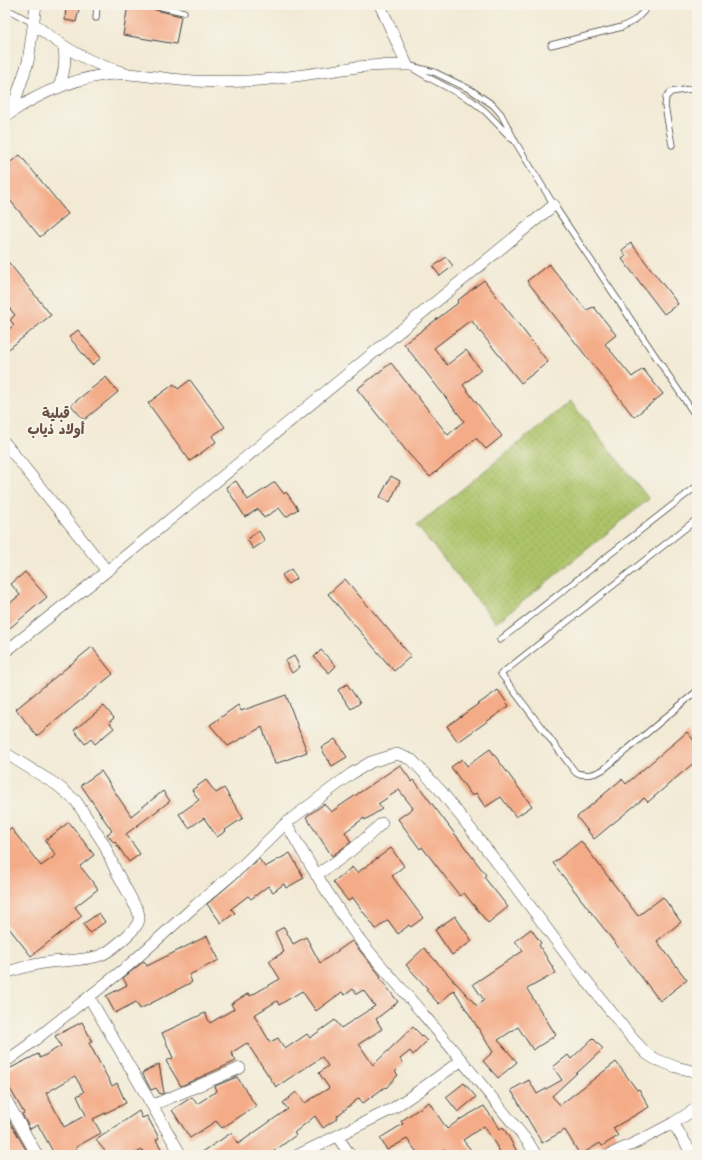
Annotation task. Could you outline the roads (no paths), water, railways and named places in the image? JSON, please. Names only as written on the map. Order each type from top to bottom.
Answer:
[{"type":"street","points":[[6,116],[16,98],[28,62],[36,5]]},
{"type":"street","points":[[6,116],[40,95],[92,78],[128,74],[188,80],[240,81],[360,67],[406,65],[380,5]]},
{"type":"street","points":[[33,23],[64,47],[95,63],[128,74]]},
{"type":"street","points":[[58,88],[66,64],[64,47]]},
{"type":"street","points":[[5,652],[554,205]]},
{"type":"street","points":[[5,443],[106,571]]},
{"type":"street","points":[[5,753],[57,785],[76,801],[104,844],[115,870],[138,911],[139,917],[138,923],[124,939],[101,955],[77,960],[21,967],[5,973]]},
{"type":"street","points":[[5,1062],[129,965],[241,867],[286,823],[328,790],[371,762],[397,754],[412,760],[441,791],[574,965],[632,1038],[647,1054],[655,1059],[676,1067],[697,1072]]},
{"type":"street","points":[[286,823],[316,875],[344,918],[379,964],[412,1000],[462,1060],[528,1142],[536,1155]]},
{"type":"street","points":[[316,875],[344,857],[364,841],[382,823]]},
{"type":"street","points":[[89,997],[181,1155]]},
{"type":"street","points":[[298,1155],[392,1110],[462,1060]]},
{"type":"street","points":[[153,1105],[240,1068]]},
{"type":"street","points":[[5,1098],[37,1155]]},
{"type":"street","points":[[609,1155],[674,1123],[697,1108]]},
{"type":"street","points":[[674,1123],[693,1155]]},
{"type":"street","points":[[337,1136],[350,1155]]},
{"type":"lane","points":[[96,18],[97,5]]},
{"type":"lane","points":[[154,5],[184,12]]},
{"type":"lane","points":[[551,45],[622,26],[635,20],[648,5]]},
{"type":"lane","points":[[5,8],[33,23]]},
{"type":"lane","points":[[406,65],[431,80],[471,100],[486,112],[516,143]]},
{"type":"lane","points":[[406,65],[440,74],[482,97],[493,105],[501,114],[516,143],[554,205],[697,418]]},
{"type":"lane","points":[[672,145],[665,106],[666,97],[672,92],[697,88]]},
{"type":"lane","points":[[500,640],[697,486]]},
{"type":"lane","points":[[697,519],[501,674],[576,773],[585,775],[596,774],[604,769],[697,690]]},
{"type":"district","name":"قبلية أولاد ذياب","points":[[56,422]]}]
